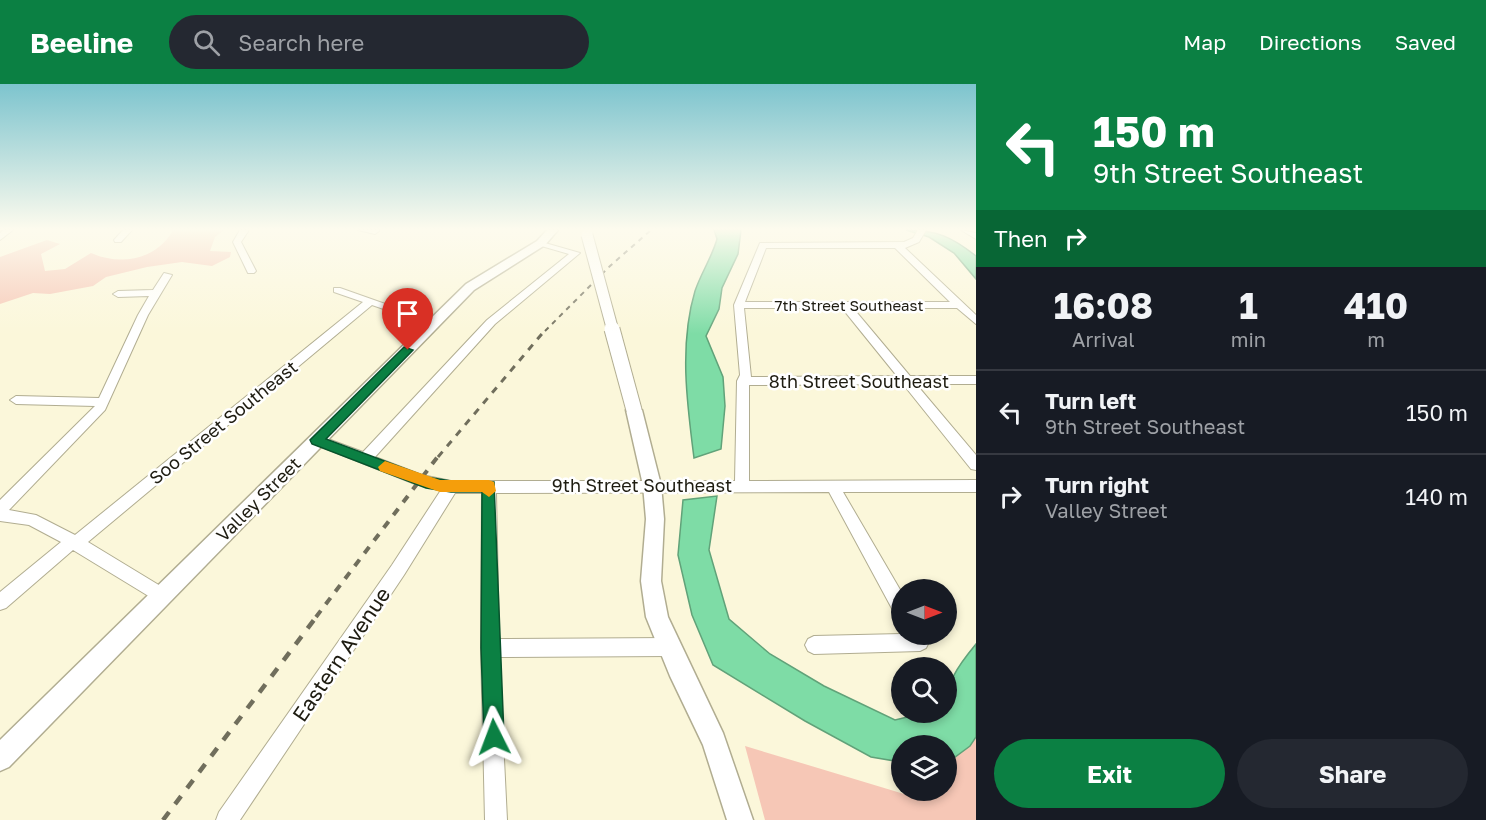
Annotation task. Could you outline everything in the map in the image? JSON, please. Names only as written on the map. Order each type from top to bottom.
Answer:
[{"type":"main road","name":"Valley Street","points":[[0,758],[470,287],[504,264]]},
{"type":"main road","points":[[595,264],[652,485],[655,519],[651,581],[657,617],[714,742],[740,820]]},
{"type":"street","points":[[247,264],[251,271]]},
{"type":"street","points":[[365,459],[491,322],[563,264]]},
{"type":"street","points":[[742,485],[743,381],[746,375],[739,305],[755,264]]},
{"type":"street","points":[[917,264],[976,321]]},
{"type":"street","points":[[0,510],[104,402],[154,293],[167,275]]},
{"type":"street","points":[[337,290],[434,323]]},
{"type":"street","points":[[118,294],[154,293]]},
{"type":"street","name":"Soo Street Southeast","points":[[0,602],[370,302]]},
{"type":"street","points":[[844,304],[976,465]]},
{"type":"street","name":"7th Street Southeast","points":[[739,305],[960,305]]},
{"type":"street","name":"8th Street Southeast","points":[[743,381],[976,380]]},
{"type":"street","points":[[16,400],[104,402]]},
{"type":"street","name":"9th Street Southeast","points":[[317,440],[426,483],[451,487],[976,486]]},
{"type":"street","points":[[832,485],[891,590]]},
{"type":"street","points":[[489,486],[490,648],[496,820]]},
{"type":"street","name":"Eastern Avenue","points":[[227,820],[398,570],[451,487]]},
{"type":"street","points":[[0,515],[31,519],[75,542],[161,595]]},
{"type":"street","points":[[814,645],[891,640]]},
{"type":"street","points":[[490,648],[669,647]]},
{"type":"shaded area","points":[[0,264],[43,264],[45,271],[65,269],[73,264],[166,264],[106,277],[93,286],[50,294],[33,293],[0,304]]},
{"type":"shaded area","points":[[706,264],[733,264],[722,288],[719,309],[706,336],[723,377],[725,406],[721,449],[694,458],[687,395],[686,353],[690,311]]},
{"type":"shaded area","points":[[964,264],[976,264],[976,279]]},
{"type":"shaded area","points":[[717,496],[709,550],[729,619],[770,654],[824,686],[891,718],[891,723],[957,723],[957,670],[976,644],[976,737],[970,746],[957,756],[957,735],[891,735],[891,760],[871,757],[805,721],[713,665],[692,615],[678,555],[683,500]]},
{"type":"shaded area","points":[[976,715],[976,820],[765,820],[745,746],[891,790],[891,801],[957,801],[957,735]]},
{"type":"railway","points":[[545,331],[612,264]]},
{"type":"railway","points":[[438,457],[546,329]]},
{"type":"railway","points":[[316,617],[439,455]]},
{"type":"railway","points":[[163,820],[317,616]]},
{"type":"slow traffic","points":[[385,467],[426,483],[451,487],[489,486],[489,491]]},
{"type":"route","points":[[408,350],[317,440],[426,483],[451,487],[489,486],[490,648],[494,737]]}]
